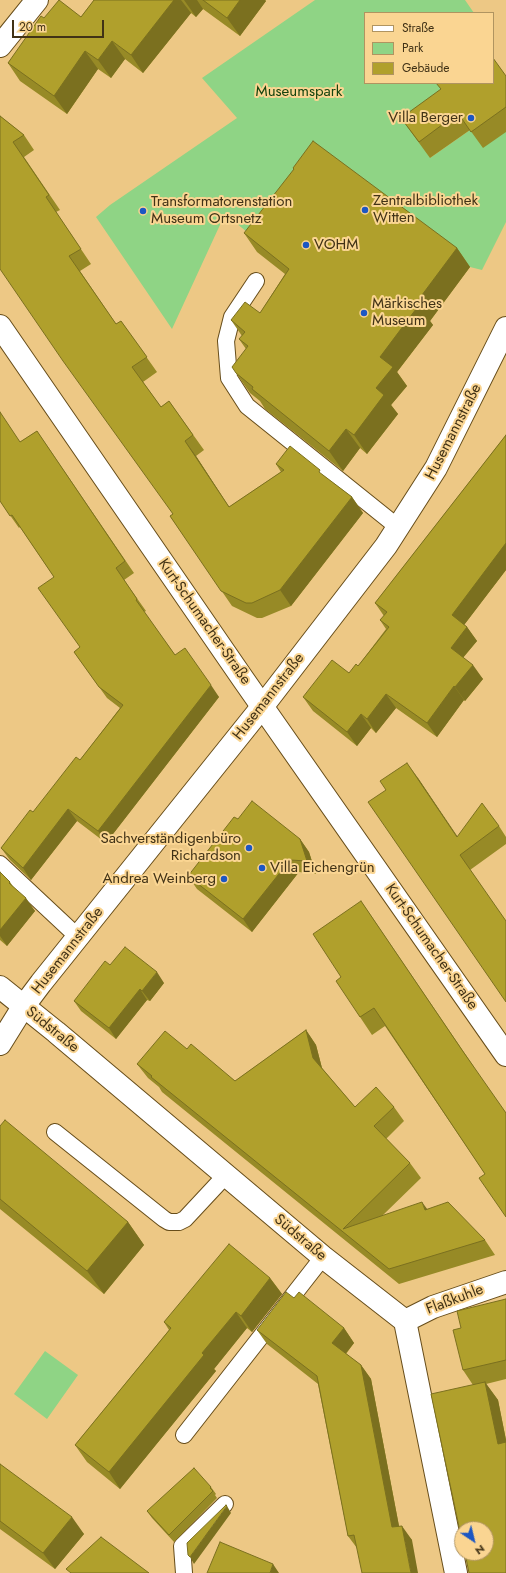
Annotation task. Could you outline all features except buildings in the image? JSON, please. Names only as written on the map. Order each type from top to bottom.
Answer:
[{"type":"street","points":[[0,46],[37,0]]},
{"type":"street","name":"Kurt-Schumacher-Straße","points":[[0,326],[262,707],[506,1055]]},
{"type":"street","name":"Husemannstraße","points":[[0,1044],[23,1007],[262,707],[399,528],[436,468],[506,328]]},
{"type":"street","name":"Südstraße","points":[[0,987],[56,1032],[323,1257],[405,1321]]},
{"type":"street","name":"Flaßkuhle","points":[[405,1321],[433,1307],[506,1282]]},
{"type":"street","points":[[405,1321],[456,1573]]},
{"type":"lane","points":[[256,281],[232,317],[226,341],[229,378],[247,406],[399,528]]},
{"type":"lane","points":[[0,864],[78,937]]},
{"type":"lane","points":[[55,1132],[170,1222],[179,1222],[185,1219],[226,1175]]},
{"type":"lane","points":[[184,1435],[323,1257]]},
{"type":"lane","points":[[184,1573],[182,1546],[226,1504]]},
{"type":"green space","name":"Museumspark","points":[[315,0],[465,0],[473,12],[364,12],[364,84],[444,84],[452,106],[430,158],[470,130],[506,132],[506,222],[482,270],[470,267],[263,245],[225,214],[172,329],[96,217],[110,205],[237,118],[202,78]]},
{"type":"green space","points":[[45,1351],[78,1375],[47,1419],[14,1394]]},
{"type":"place","name":"Villa Berger","points":[[471,118]]},
{"type":"place","name":"Zentralbibliothek Witten","points":[[365,210]]},
{"type":"place","name":"Transformatorenstation Museum Ortsnetz","points":[[143,211]]},
{"type":"place","name":"VOHM","points":[[306,245]]},
{"type":"place","name":"Märkisches Museum","points":[[364,313]]},
{"type":"place","name":"Sachverständigenbüro Richardson","points":[[249,848]]},
{"type":"place","name":"Villa Eichengrün","points":[[262,868]]},
{"type":"place","name":"Andrea Weinberg","points":[[224,879]]}]
